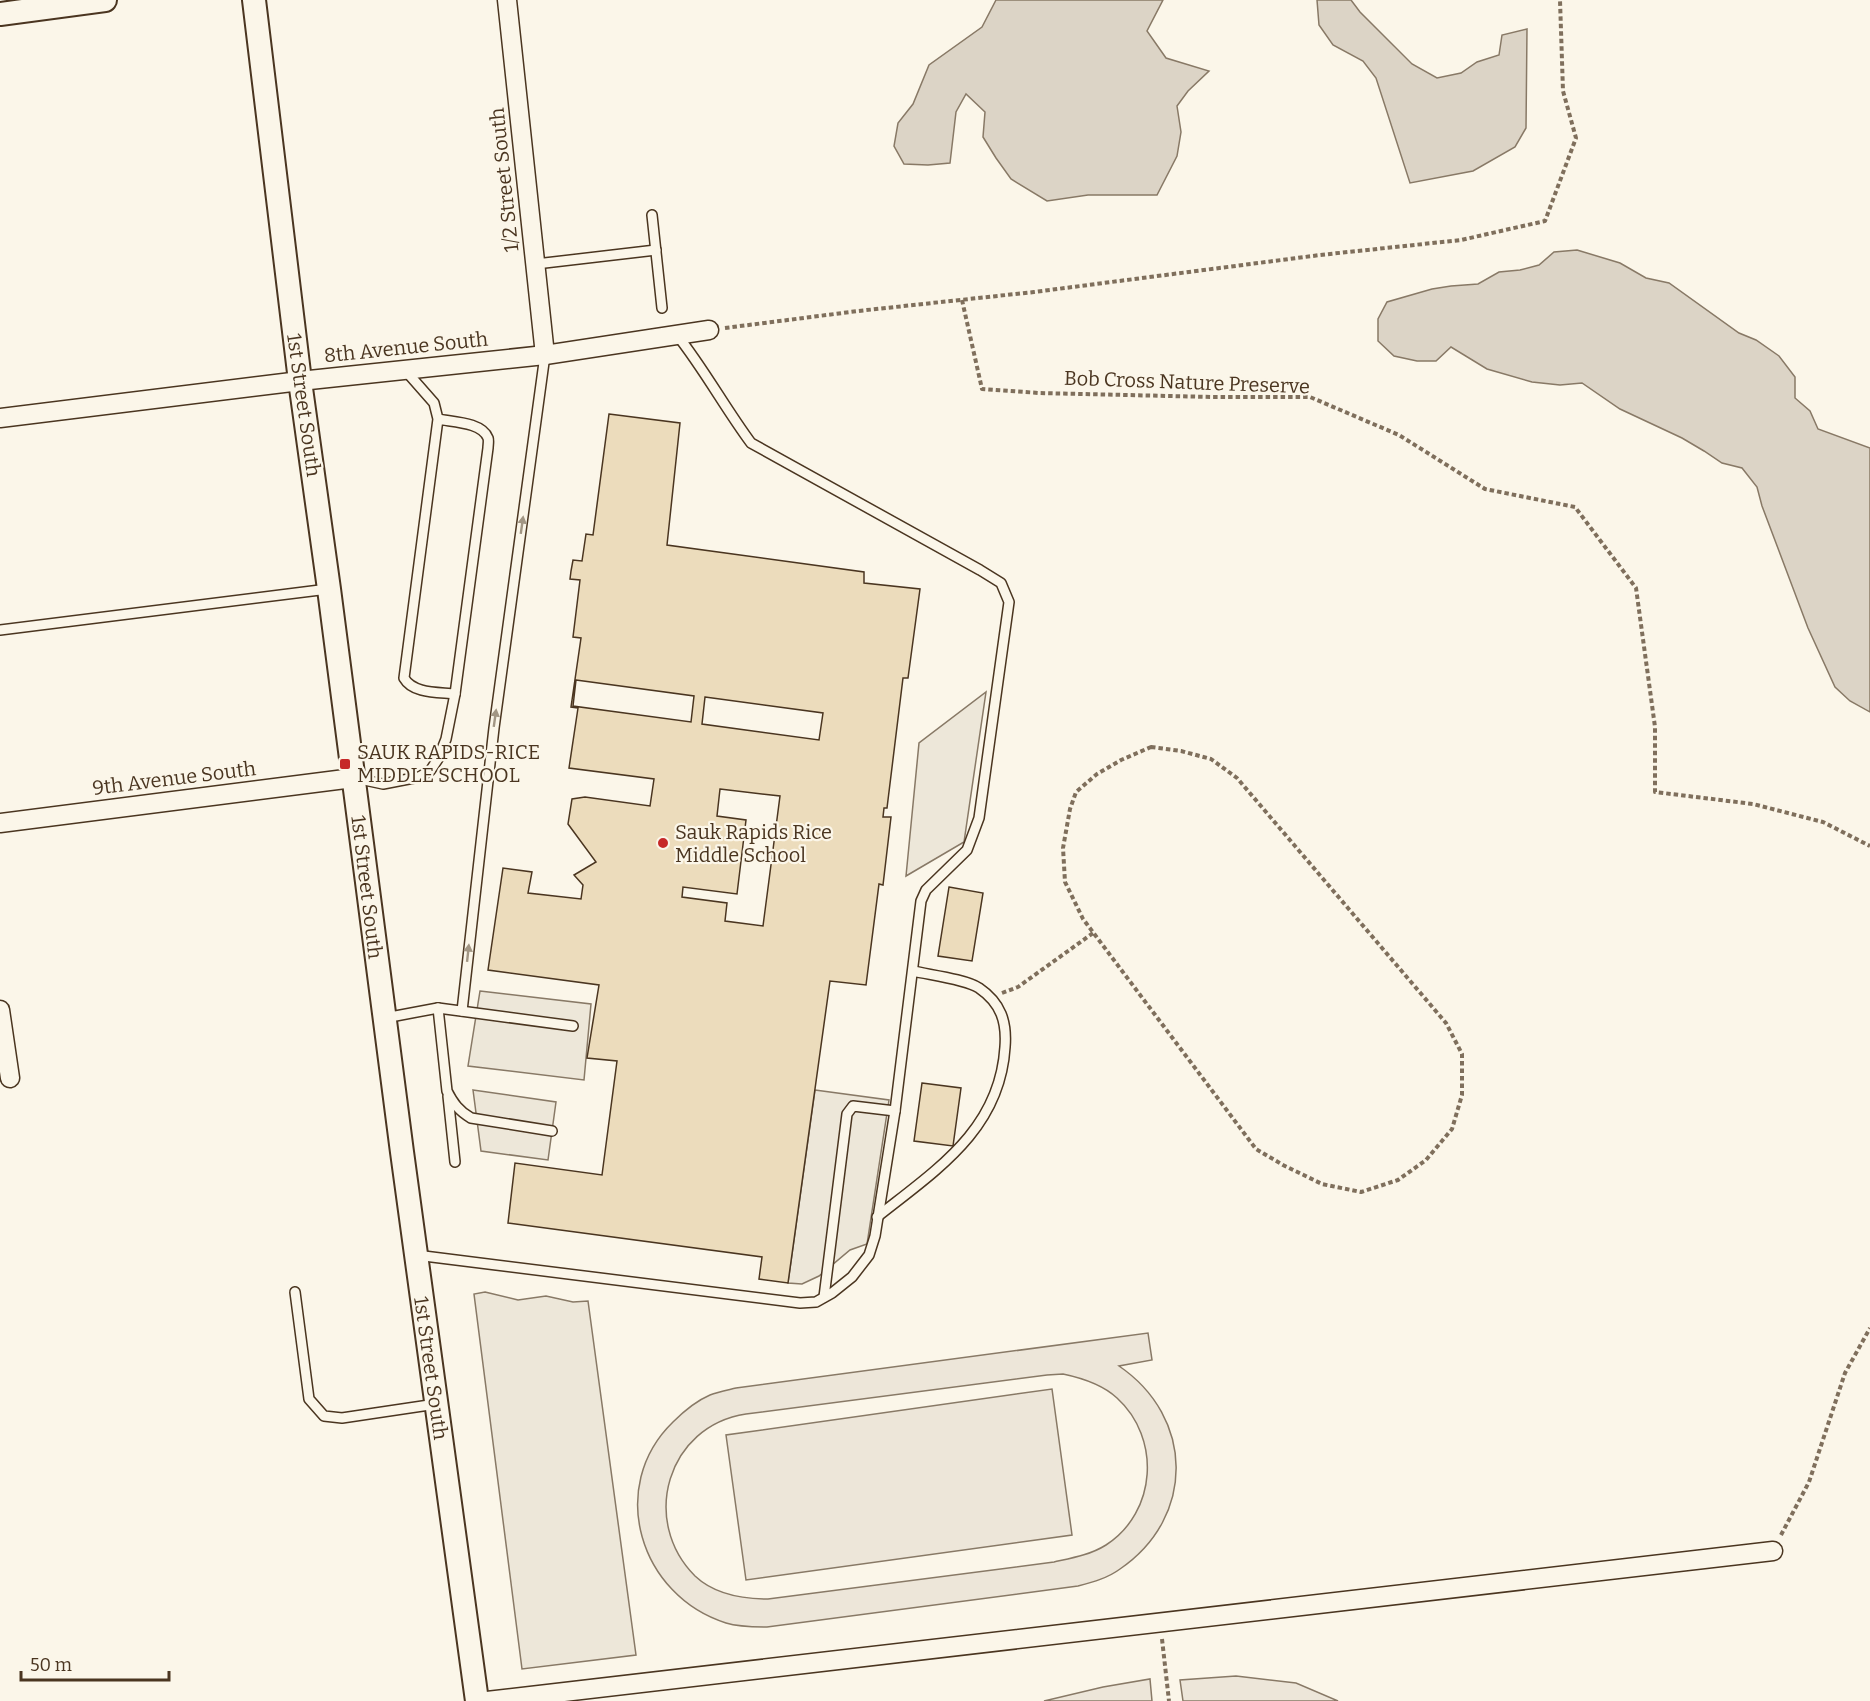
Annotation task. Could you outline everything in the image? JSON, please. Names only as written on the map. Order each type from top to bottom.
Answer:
[{"type":"street","points":[[0,14],[105,0]]},
{"type":"street","name":"1st Street South","points":[[254,0],[300,381],[477,1701]]},
{"type":"street","name":"1/2 Street South","points":[[507,0],[545,355]]},
{"type":"street","name":"8th Avenue South","points":[[0,418],[300,381],[545,355],[709,330]]},
{"type":"street","name":"9th Avenue South","points":[[0,823],[353,778]]},
{"type":"street","points":[[0,1010],[10,1078]]},
{"type":"street","points":[[487,1701],[1773,1551]]},
{"type":"lane","points":[[652,215],[662,308]]},
{"type":"lane","points":[[536,264],[656,250]]},
{"type":"lane","points":[[416,1255],[800,1303],[816,1302],[852,1277],[869,1255],[875,1236],[895,1111],[921,902],[926,890],[967,850],[979,819],[1009,602],[1001,583],[980,570],[751,443],[728,412],[695,358],[677,335]]},
{"type":"lane","points":[[462,1011],[494,728],[545,355]]},
{"type":"lane","points":[[405,370],[434,403],[438,419],[404,678],[407,684],[418,689],[455,694]]},
{"type":"lane","points":[[353,778],[383,784],[419,777],[430,771],[446,739],[455,694],[487,460],[488,438],[482,430],[474,426],[438,419]]},
{"type":"lane","points":[[0,630],[329,589]]},
{"type":"lane","points":[[878,1217],[952,1157],[975,1129],[988,1108],[1004,1067],[1006,1039],[1002,1013],[990,997],[977,987],[913,971]]},
{"type":"lane","points":[[438,1008],[455,1162]]},
{"type":"lane","points":[[384,1018],[438,1008],[573,1026]]},
{"type":"lane","points":[[447,1091],[461,1112],[471,1118],[552,1131]]},
{"type":"lane","points":[[824,1297],[847,1114],[853,1106],[895,1111]]},
{"type":"lane","points":[[295,1292],[309,1400],[324,1416],[342,1419],[436,1404]]},
{"type":"path","points":[[709,330],[1034,292],[1320,255],[1461,240],[1545,221],[1576,138],[1563,91],[1560,0]]},
{"type":"path","name":"Bob Cross Nature Preserve","points":[[962,300],[982,388],[1039,393],[1310,397],[1399,435],[1485,489],[1575,507],[1636,588],[1655,727],[1655,792],[1753,804],[1823,822],[1870,846]]},
{"type":"path","points":[[1151,747],[1181,751],[1211,759],[1237,778],[1446,1023],[1462,1054],[1462,1095],[1452,1129],[1426,1160],[1398,1180],[1361,1192],[1322,1184],[1283,1165],[1256,1149],[1093,933],[1083,919],[1065,882],[1063,848],[1070,809],[1076,792],[1097,774],[1151,747]]},
{"type":"path","points":[[990,997],[1018,987],[1093,933]]},
{"type":"path","points":[[1773,1551],[1809,1482],[1845,1373],[1870,1328]]},
{"type":"path","points":[[1160,1622],[1169,1701]]},
{"type":"shaded area","points":[[996,0],[1163,0],[1147,31],[1166,58],[1209,71],[1188,91],[1177,106],[1181,132],[1177,156],[1157,195],[1088,195],[1047,201],[1011,179],[983,137],[985,112],[966,94],[956,112],[950,163],[904,164],[894,146],[898,123],[913,104],[929,65],[982,27]]},
{"type":"shaded area","points":[[1317,0],[1351,0],[1412,64],[1437,78],[1461,73],[1477,62],[1499,55],[1502,35],[1527,29],[1526,128],[1515,147],[1473,171],[1410,183],[1376,78],[1363,61],[1333,45],[1319,25]]},
{"type":"shaded area","points":[[1577,250],[1620,263],[1646,278],[1669,283],[1739,333],[1756,340],[1779,356],[1795,377],[1795,398],[1810,411],[1818,429],[1870,448],[1870,712],[1850,701],[1835,687],[1808,628],[1757,487],[1742,468],[1722,463],[1682,438],[1620,409],[1582,383],[1560,385],[1532,382],[1487,369],[1451,347],[1436,361],[1417,361],[1394,356],[1378,341],[1378,319],[1387,302],[1432,289],[1478,284],[1499,272],[1539,265],[1554,252]]},
{"type":"shaded area","points":[[986,692],[964,842],[906,876],[919,743]]},
{"type":"shaded area","points":[[480,991],[591,1004],[584,1080],[468,1066]]},
{"type":"shaded area","points":[[473,1090],[556,1102],[548,1160],[481,1151]]},
{"type":"shaded area","points":[[815,1090],[889,1100],[867,1244],[850,1250],[819,1276],[802,1284],[788,1283]]},
{"type":"shaded area","points":[[485,1292],[518,1300],[546,1296],[573,1302],[588,1301],[636,1655],[522,1669],[474,1294]]},
{"type":"shaded area","points":[[1148,1333],[1152,1360],[1119,1366],[1144,1387],[1161,1412],[1172,1439],[1176,1467],[1173,1495],[1162,1523],[1145,1547],[1120,1569],[1089,1583],[767,1627],[746,1627],[726,1623],[696,1609],[672,1589],[654,1565],[642,1537],[638,1507],[641,1477],[653,1448],[673,1422],[705,1397],[736,1388]],"holes":[[[1063,1374],[1098,1385],[1117,1398],[1131,1414],[1141,1433],[1146,1453],[1147,1474],[1143,1495],[1135,1514],[1123,1531],[1106,1545],[1094,1551],[1054,1562],[768,1599],[739,1596],[711,1587],[695,1576],[678,1554],[669,1529],[666,1504],[670,1479],[681,1456],[697,1437],[719,1422],[746,1414]]]},
{"type":"shaded area","points":[[1052,1389],[1072,1535],[746,1580],[726,1435]]},
{"type":"shaded area","points":[[1236,1676],[1296,1683],[1338,1701],[1183,1701],[1180,1680]]},
{"type":"shaded area","points":[[1150,1679],[1152,1701],[1044,1701],[1103,1687]]},
{"type":"building","name":"Sauk Rapids Rice Middle School","points":[[609,414],[680,423],[667,545],[864,572],[864,583],[920,589],[908,678],[903,678],[887,808],[884,808],[883,817],[891,817],[883,885],[879,884],[866,985],[830,981],[788,1283],[759,1279],[762,1257],[508,1223],[515,1163],[602,1175],[617,1061],[587,1058],[599,985],[488,970],[503,868],[532,872],[528,893],[581,899],[583,885],[574,875],[596,862],[568,824],[572,799],[585,797],[650,806],[654,779],[569,768],[578,708],[571,707],[581,638],[573,637],[580,580],[570,579],[573,560],[582,561],[586,534],[593,535]],"holes":[[[576,680],[694,696],[691,722],[573,706]],[[705,697],[823,713],[819,740],[702,724]],[[720,789],[780,796],[763,926],[725,921],[727,903],[682,897],[683,887],[737,894],[746,820],[717,816]]]},
{"type":"building","points":[[949,887],[983,893],[972,961],[938,956]]},
{"type":"building","points":[[922,1083],[961,1088],[953,1146],[914,1141]]},
{"type":"place","name":"SAUK RAPIDS-RICE MIDDLE SCHOOL","points":[[345,764]]},
{"type":"place","name":"Sauk Rapids Rice Middle School","points":[[663,843]]}]
